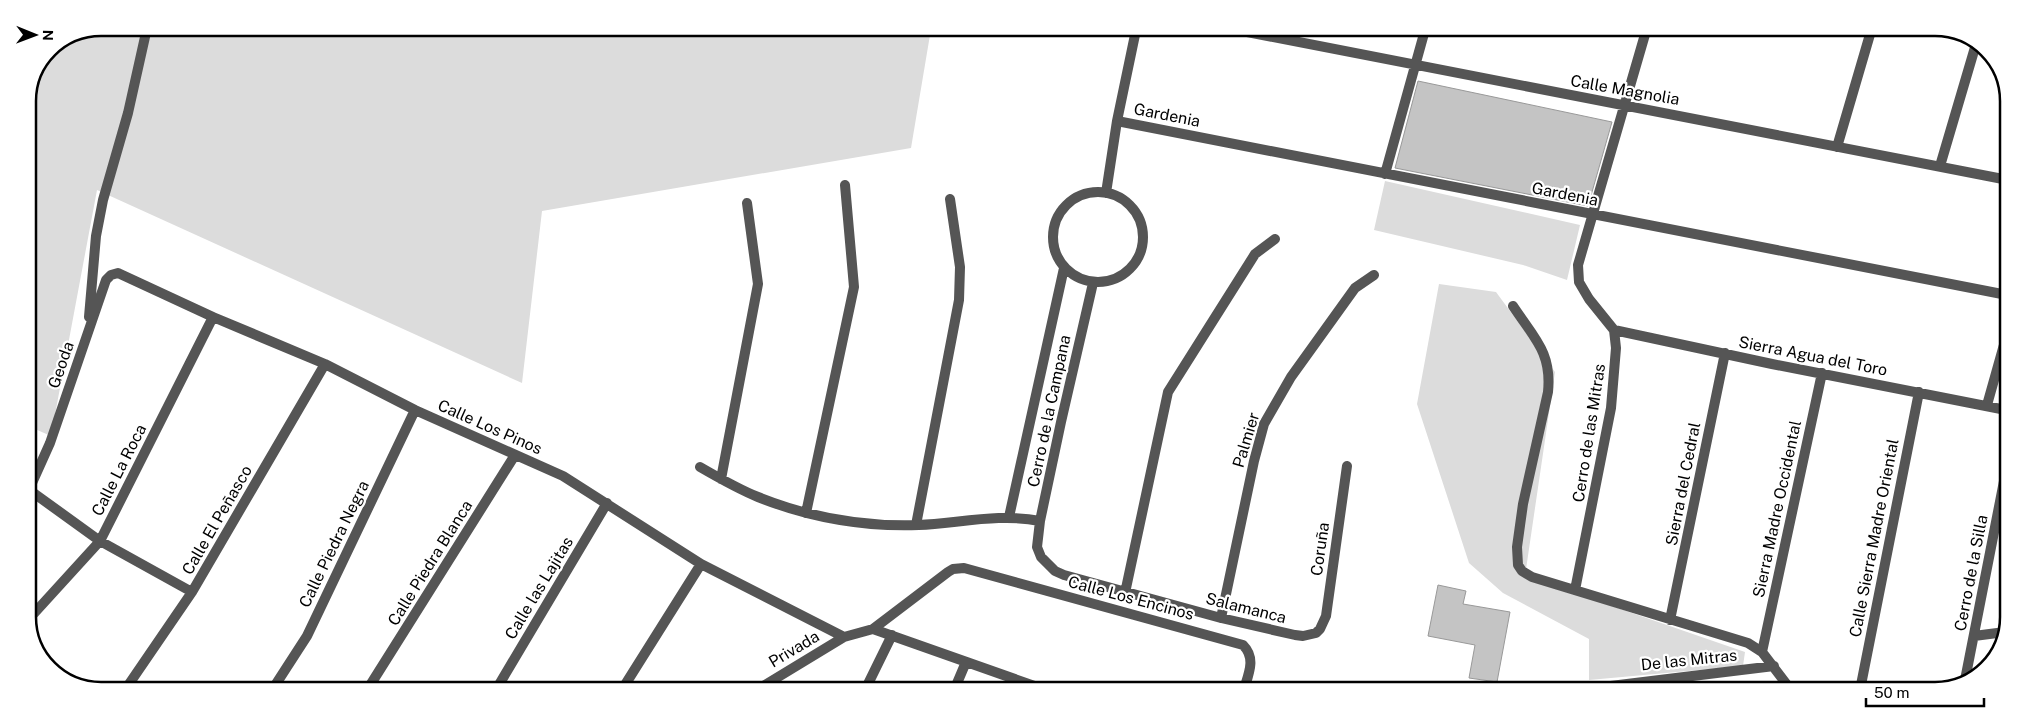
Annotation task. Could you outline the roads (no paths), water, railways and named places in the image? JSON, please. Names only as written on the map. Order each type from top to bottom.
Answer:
[{"type":"street","points":[[88,333],[96,236],[103,200],[128,113],[145,36]]},
{"type":"street","points":[[1106,193],[1117,121],[1135,36]]},
{"type":"street","name":"Calle Magnolia","points":[[1268,36],[1625,106],[1734,125],[1836,147],[2000,178]]},
{"type":"street","points":[[1385,174],[1423,36]]},
{"type":"street","points":[[1614,330],[1584,291],[1578,276],[1578,266],[1645,36]]},
{"type":"street","points":[[1836,147],[1869,36]]},
{"type":"street","points":[[1940,166],[1974,50]]},
{"type":"street","name":"Gardenia","points":[[1117,121],[2000,294]]},
{"type":"street","points":[[806,513],[854,287],[845,185]]},
{"type":"street","points":[[1093,192],[1106,193],[1124,201],[1136,213],[1142,228],[1142,245],[1136,261],[1125,274],[1110,281],[1093,282],[1078,278],[1064,268],[1056,254],[1053,238],[1056,221],[1064,207],[1077,197],[1093,192]]},
{"type":"street","points":[[916,525],[959,300],[960,267],[950,199]]},
{"type":"street","points":[[721,479],[758,284],[758,270],[747,203]]},
{"type":"street","points":[[1125,593],[1168,392],[1255,254],[1275,239]]},
{"type":"street","points":[[1009,517],[1064,268]]},
{"type":"street","name":"Calle Los Pinos","points":[[111,275],[118,273],[125,275],[213,317],[325,364],[415,410],[515,456],[564,476],[702,564],[844,637]]},
{"type":"street","name":"Geoda","points":[[36,473],[50,443],[106,280],[111,275]]},
{"type":"street","name":"Palmier","points":[[1221,618],[1254,461],[1264,424],[1291,377],[1355,288],[1374,275]]},
{"type":"street","name":"Cerro de la Campana","points":[[1037,547],[1040,521],[1093,282]]},
{"type":"street","points":[[1513,306],[1545,354],[1548,366],[1548,392],[1523,504],[1517,547],[1518,565],[1522,571],[1532,576],[1670,620],[1748,643],[1762,652],[1785,682]]},
{"type":"street","name":"Calle La Roca","points":[[36,610],[100,541],[213,317]]},
{"type":"street","name":"Sierra Agua del Toro","points":[[1614,330],[2000,408]]},
{"type":"street","name":"Cerro de las Mitras","points":[[1576,590],[1611,408],[1616,364],[1614,330]]},
{"type":"street","name":"Sierra del Cedral","points":[[1670,620],[1725,353]]},
{"type":"street","points":[[1987,405],[2000,359]]},
{"type":"street","name":"Calle El Peñasco","points":[[130,682],[192,592],[325,364]]},
{"type":"street","name":"Sierra Madre Occidental","points":[[1762,652],[1822,373]]},
{"type":"street","name":"Calle Sierra Madre Oriental","points":[[1862,682],[1919,392]]},
{"type":"street","name":"Calle Piedra Negra","points":[[277,682],[307,636],[415,410]]},
{"type":"street","name":"Calle Piedra Blanca","points":[[373,682],[515,456]]},
{"type":"street","name":"Coruña","points":[[1316,633],[1326,616],[1347,466]]},
{"type":"street","points":[[700,467],[757,497],[806,513],[862,523],[916,525],[1009,517],[1040,521]]},
{"type":"street","points":[[36,496],[100,541],[192,592]]},
{"type":"street","name":"Cerro de la Silla","points":[[1966,673],[2000,502]]},
{"type":"street","name":"Calle las Lajitas","points":[[501,682],[607,503]]},
{"type":"street","name":"Salamanca","points":[[1037,547],[1041,557],[1055,571],[1125,593],[1295,635],[1303,636],[1316,633]]},
{"type":"street","points":[[627,682],[702,564]]},
{"type":"street","name":"Calle Los Encinos","points":[[872,629],[948,572],[953,569],[964,568],[1244,645],[1250,654],[1251,661],[1246,682]]},
{"type":"street","points":[[872,629],[1023,682]]},
{"type":"street","name":"Privada","points":[[770,682],[844,637],[872,629]]},
{"type":"street","points":[[1974,636],[1997,633]]},
{"type":"street","points":[[869,682],[892,635]]},
{"type":"street","points":[[958,682],[966,662]]},
{"type":"street","name":"De las Mitras","points":[[1643,682],[1774,666]]}]
